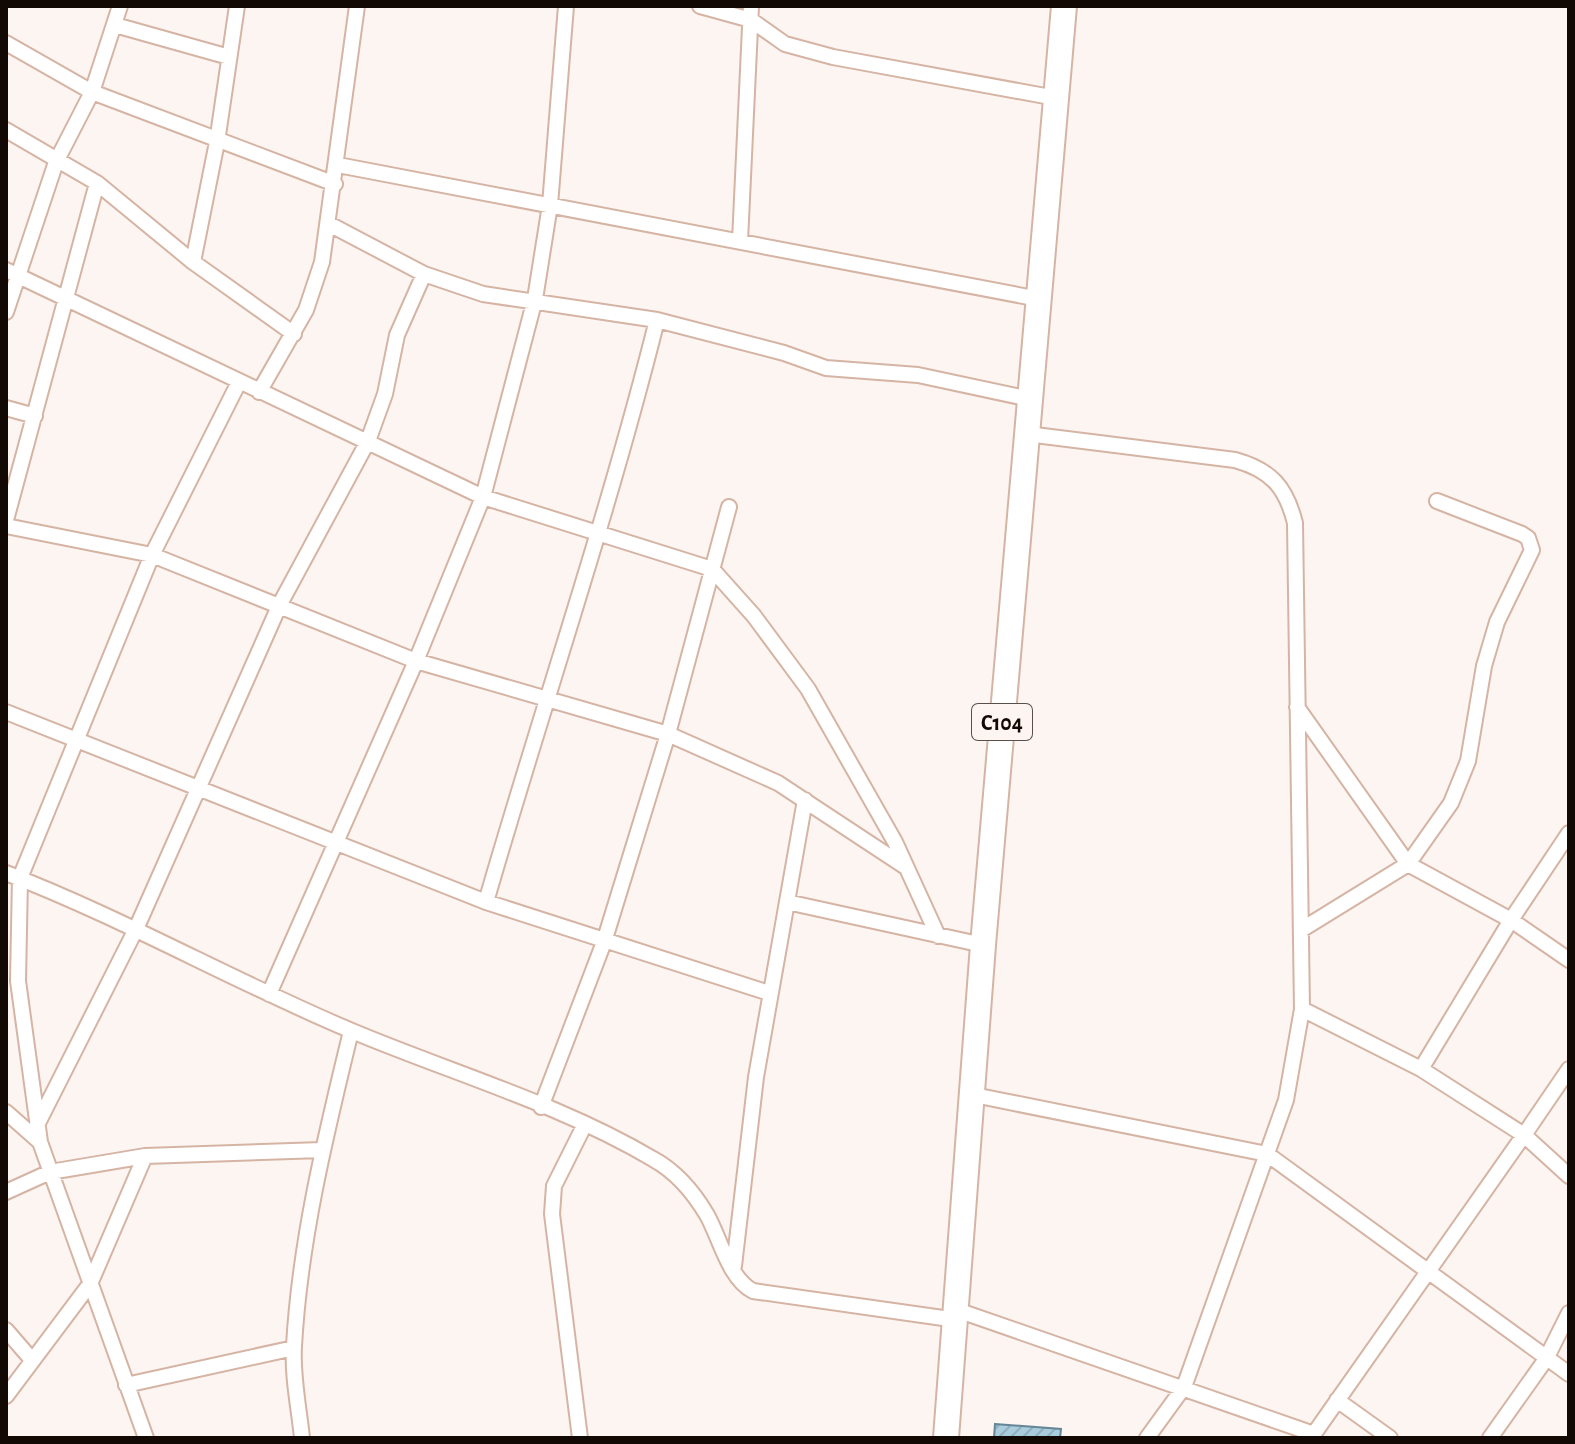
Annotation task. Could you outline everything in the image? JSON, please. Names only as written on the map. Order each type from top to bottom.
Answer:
[{"type":"highway","name":"C104","points":[[946,1438],[983,945],[1064,6]]},
{"type":"street","points":[[6,312],[11,272],[56,162],[92,92],[120,6]]},
{"type":"street","points":[[193,262],[217,142],[237,6]]},
{"type":"street","points":[[259,392],[294,334],[316,285],[338,165],[357,6]]},
{"type":"street","points":[[269,994],[416,661],[483,497],[535,299],[550,205],[566,6]]},
{"type":"street","points":[[700,6],[751,13],[785,44],[833,57],[1056,98]]},
{"type":"street","points":[[740,241],[751,13]]},
{"type":"street","points":[[115,25],[229,57]]},
{"type":"street","points":[[6,43],[92,92],[217,142],[335,184]]},
{"type":"street","points":[[6,130],[56,162],[97,183],[193,262],[294,334]]},
{"type":"street","points":[[338,165],[1039,299]]},
{"type":"street","points":[[6,520],[97,183]]},
{"type":"street","points":[[329,224],[424,274],[483,294],[535,299],[657,320],[784,353],[826,368],[939,378],[1030,399]]},
{"type":"street","points":[[11,272],[483,497],[712,569],[754,616],[808,689],[857,771],[938,936]]},
{"type":"street","points":[[36,1125],[136,929],[280,604],[368,441],[385,394],[397,335],[424,274]]},
{"type":"street","points":[[486,902],[545,700],[601,533],[657,320]]},
{"type":"street","points":[[146,1438],[40,1142],[18,981],[13,876],[76,738],[152,555],[239,382]]},
{"type":"street","points":[[6,408],[35,416]]},
{"type":"street","points":[[1027,434],[1235,460],[1256,466],[1276,478],[1289,498],[1295,523],[1302,1009],[1286,1100],[1184,1387],[1147,1438]]},
{"type":"street","points":[[1301,930],[1408,864],[1461,786],[1484,666],[1497,622],[1508,594],[1532,555],[1531,544],[1522,534],[1437,501]]},
{"type":"street","points":[[541,1107],[604,942],[668,734],[729,507]]},
{"type":"street","points":[[6,526],[152,555],[416,661],[668,734],[743,766],[805,800],[907,868]]},
{"type":"street","points":[[1297,707],[1408,864],[1511,920],[1569,960]]},
{"type":"street","points":[[6,712],[486,902],[769,993]]},
{"type":"street","points":[[734,1269],[750,1115],[805,800]]},
{"type":"street","points":[[1421,1069],[1511,920],[1569,833]]},
{"type":"street","points":[[13,876],[136,929],[351,1031],[541,1107],[654,1159],[671,1171],[707,1215],[741,1283],[753,1291],[957,1315],[1184,1387],[1313,1436],[1569,1069]]},
{"type":"street","points":[[787,902],[983,945]]},
{"type":"street","points":[[1302,1009],[1421,1069],[1524,1135],[1569,1176]]},
{"type":"street","points":[[302,1438],[294,1348],[304,1253],[322,1150],[351,1031]]},
{"type":"street","points":[[974,1095],[1267,1154],[1569,1374]]},
{"type":"street","points":[[6,1112],[40,1142]]},
{"type":"street","points":[[580,1438],[552,1214],[554,1186],[584,1126]]},
{"type":"street","points":[[6,1192],[50,1172],[145,1156],[322,1150]]},
{"type":"street","points":[[6,1396],[90,1284],[145,1156]]},
{"type":"street","points":[[1490,1438],[1546,1359],[1569,1313]]},
{"type":"street","points":[[6,1330],[32,1360]]},
{"type":"street","points":[[126,1385],[294,1348]]},
{"type":"street","points":[[1337,1400],[1390,1438]]},
{"type":"building","points":[[995,1424],[1061,1429],[1060,1438],[994,1438]]}]
